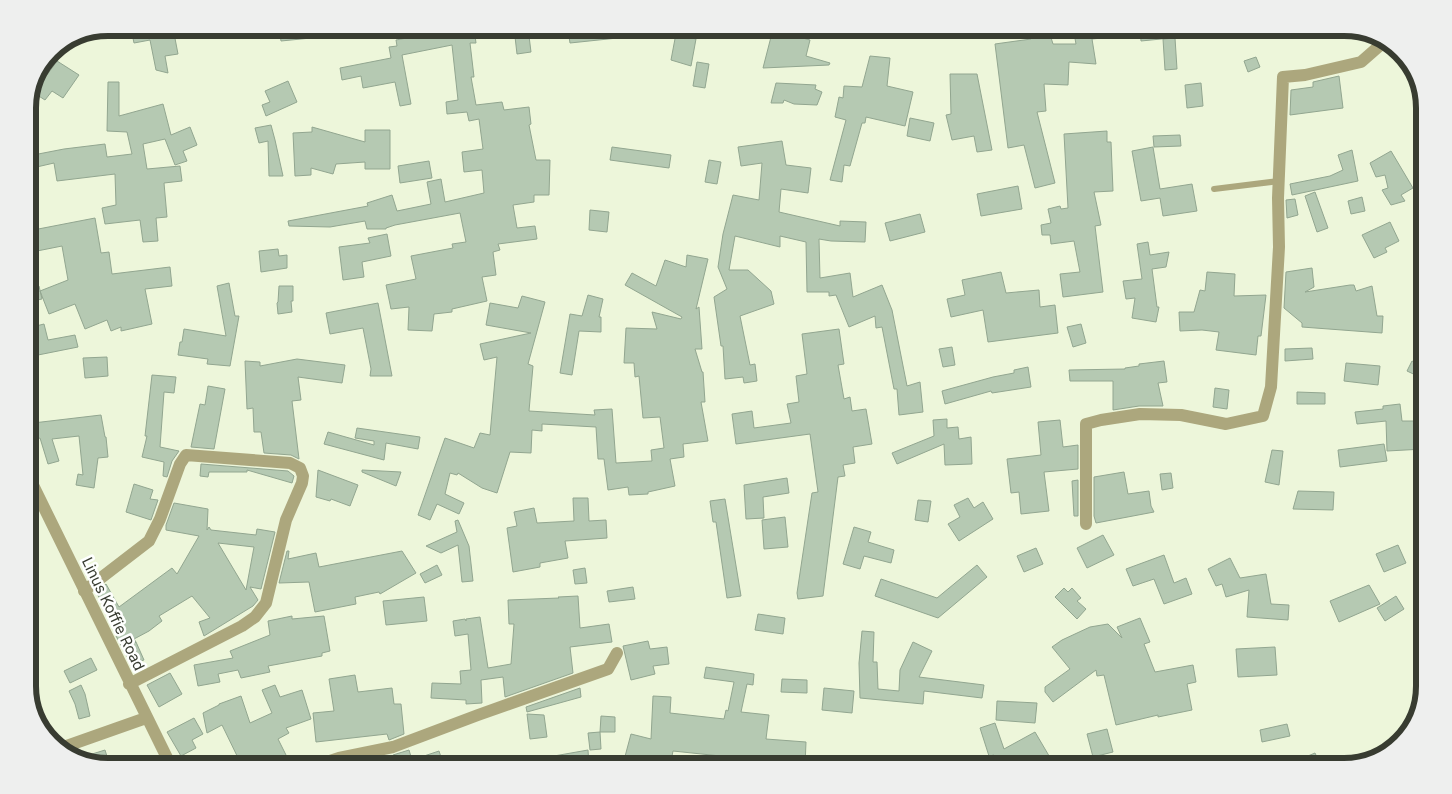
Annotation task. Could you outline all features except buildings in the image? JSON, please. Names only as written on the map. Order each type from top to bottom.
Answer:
[{"type":"street","points":[[1086,524],[1086,424],[1140,414],[1180,415],[1226,424],[1263,416],[1271,387],[1279,248],[1278,181],[1283,77],[1305,75],[1361,62],[1380,46]]},
{"type":"street","points":[[84,592],[149,541],[160,519],[180,464],[186,455],[290,464],[300,468],[303,476],[302,484],[286,520],[266,603],[256,617],[129,684]]},
{"type":"street","name":"Linus Koffie Road","points":[[36,492],[167,758]]},
{"type":"street","points":[[339,758],[393,747],[608,669],[617,654]]},
{"type":"street","points":[[68,746],[146,718]]},
{"type":"lane","points":[[1214,189],[1278,181]]}]
